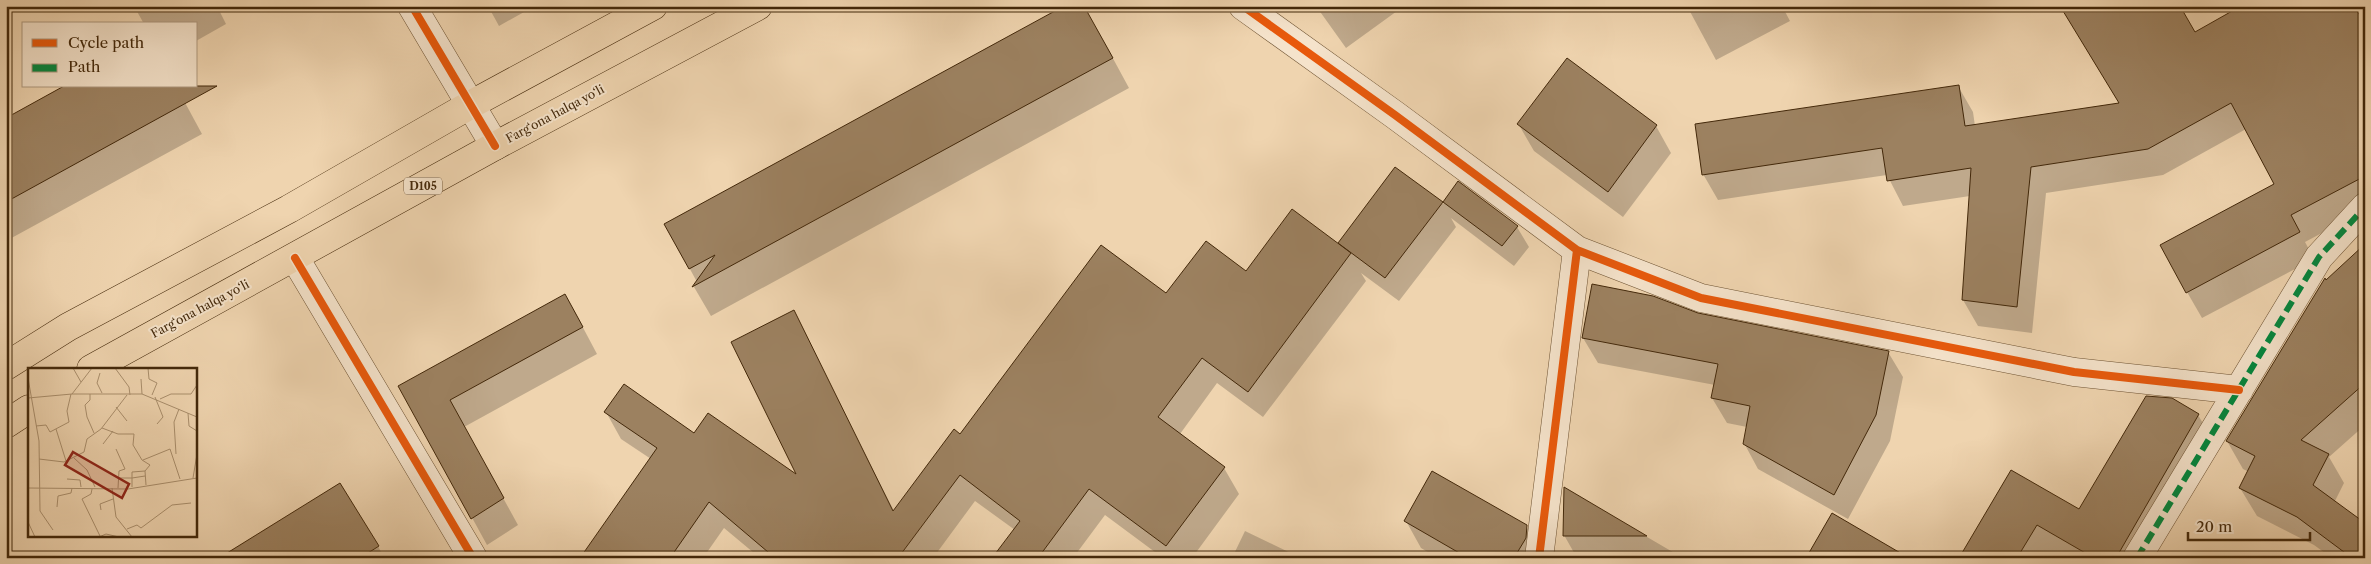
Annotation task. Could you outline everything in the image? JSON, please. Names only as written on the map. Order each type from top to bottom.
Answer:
[{"type":"highway","points":[[6,366],[68,327],[289,209],[470,105],[653,6]]},
{"type":"highway","name":"Farg‘ona halqa yo‘li","points":[[92,368],[295,258],[495,146],[758,6]]},
{"type":"highway","points":[[6,424],[28,410]]},
{"type":"street","points":[[412,6],[495,146]]},
{"type":"street","points":[[1243,6],[1396,115],[1577,250],[1701,298],[2074,372],[2239,390]]},
{"type":"street","points":[[2137,558],[2319,257],[2365,207]]},
{"type":"street","points":[[1539,558],[1577,250]]},
{"type":"street","points":[[295,258],[473,558]]},
{"type":"building","points":[[1064,6],[1084,6],[1113,58],[692,287],[715,255],[689,269],[664,224]]},
{"type":"building","points":[[2060,6],[2180,6],[2195,32],[2241,6],[2353,6],[2365,22],[2365,176],[2291,215],[2300,232],[2186,293],[2160,245],[2274,184],[2231,103],[2148,149],[2031,167],[2017,307],[1962,300],[1971,168],[1887,181],[1882,148],[1702,175],[1695,124],[1959,85],[1965,126],[2119,103]]},
{"type":"building","points":[[1567,58],[1657,125],[1608,192],[1517,124]]},
{"type":"building","points":[[198,86],[217,86],[6,202],[6,118],[60,88],[198,88]]},
{"type":"building","points":[[1395,167],[1443,202],[1385,278],[1338,243]]},
{"type":"building","points":[[1458,181],[1518,226],[1502,246],[1443,202]]},
{"type":"building","points":[[1292,209],[1351,253],[1248,392],[1202,358],[1158,417],[1225,467],[1166,546],[1089,489],[1038,558],[992,558],[1020,521],[960,475],[898,558],[775,558],[709,502],[670,558],[580,558],[657,448],[604,412],[624,384],[694,433],[708,413],[796,474],[731,342],[794,310],[893,511],[954,429],[960,434],[1101,245],[1166,293],[1206,241],[1246,271]]},
{"type":"building","points":[[2365,244],[2365,383],[2301,440],[2329,454],[2313,485],[2365,523],[2365,558],[2352,558],[2297,517],[2239,488],[2255,456],[2226,441],[2325,278],[2326,280]]},
{"type":"building","points":[[1592,284],[1653,296],[1698,313],[1889,351],[1876,415],[1834,495],[1743,444],[1750,406],[1711,398],[1718,364],[1582,338]]},
{"type":"building","points":[[565,294],[583,327],[450,400],[504,498],[471,519],[398,386]]},
{"type":"building","points":[[2146,396],[2172,398],[2199,414],[2116,558],[2094,558],[2037,525],[2017,558],[1959,558],[2011,470],[2079,509]]},
{"type":"building","points":[[1432,471],[1527,525],[1526,538],[1514,558],[1468,558],[1404,521]]},
{"type":"building","points":[[340,483],[379,546],[360,558],[219,558]]},
{"type":"building","points":[[1564,487],[1647,536],[1563,536]]},
{"type":"building","points":[[1832,513],[1909,558],[1806,558]]},
{"type":"marked path","points":[[2137,558],[2319,257],[2365,207]]},
{"type":"cycle path","points":[[412,6],[495,146]]},
{"type":"cycle path","points":[[1243,6],[1395,115],[1577,250],[1701,298],[2074,372],[2239,390]]},
{"type":"cycle path","points":[[1539,558],[1577,250]]},
{"type":"cycle path","points":[[295,258],[473,558]]}]
